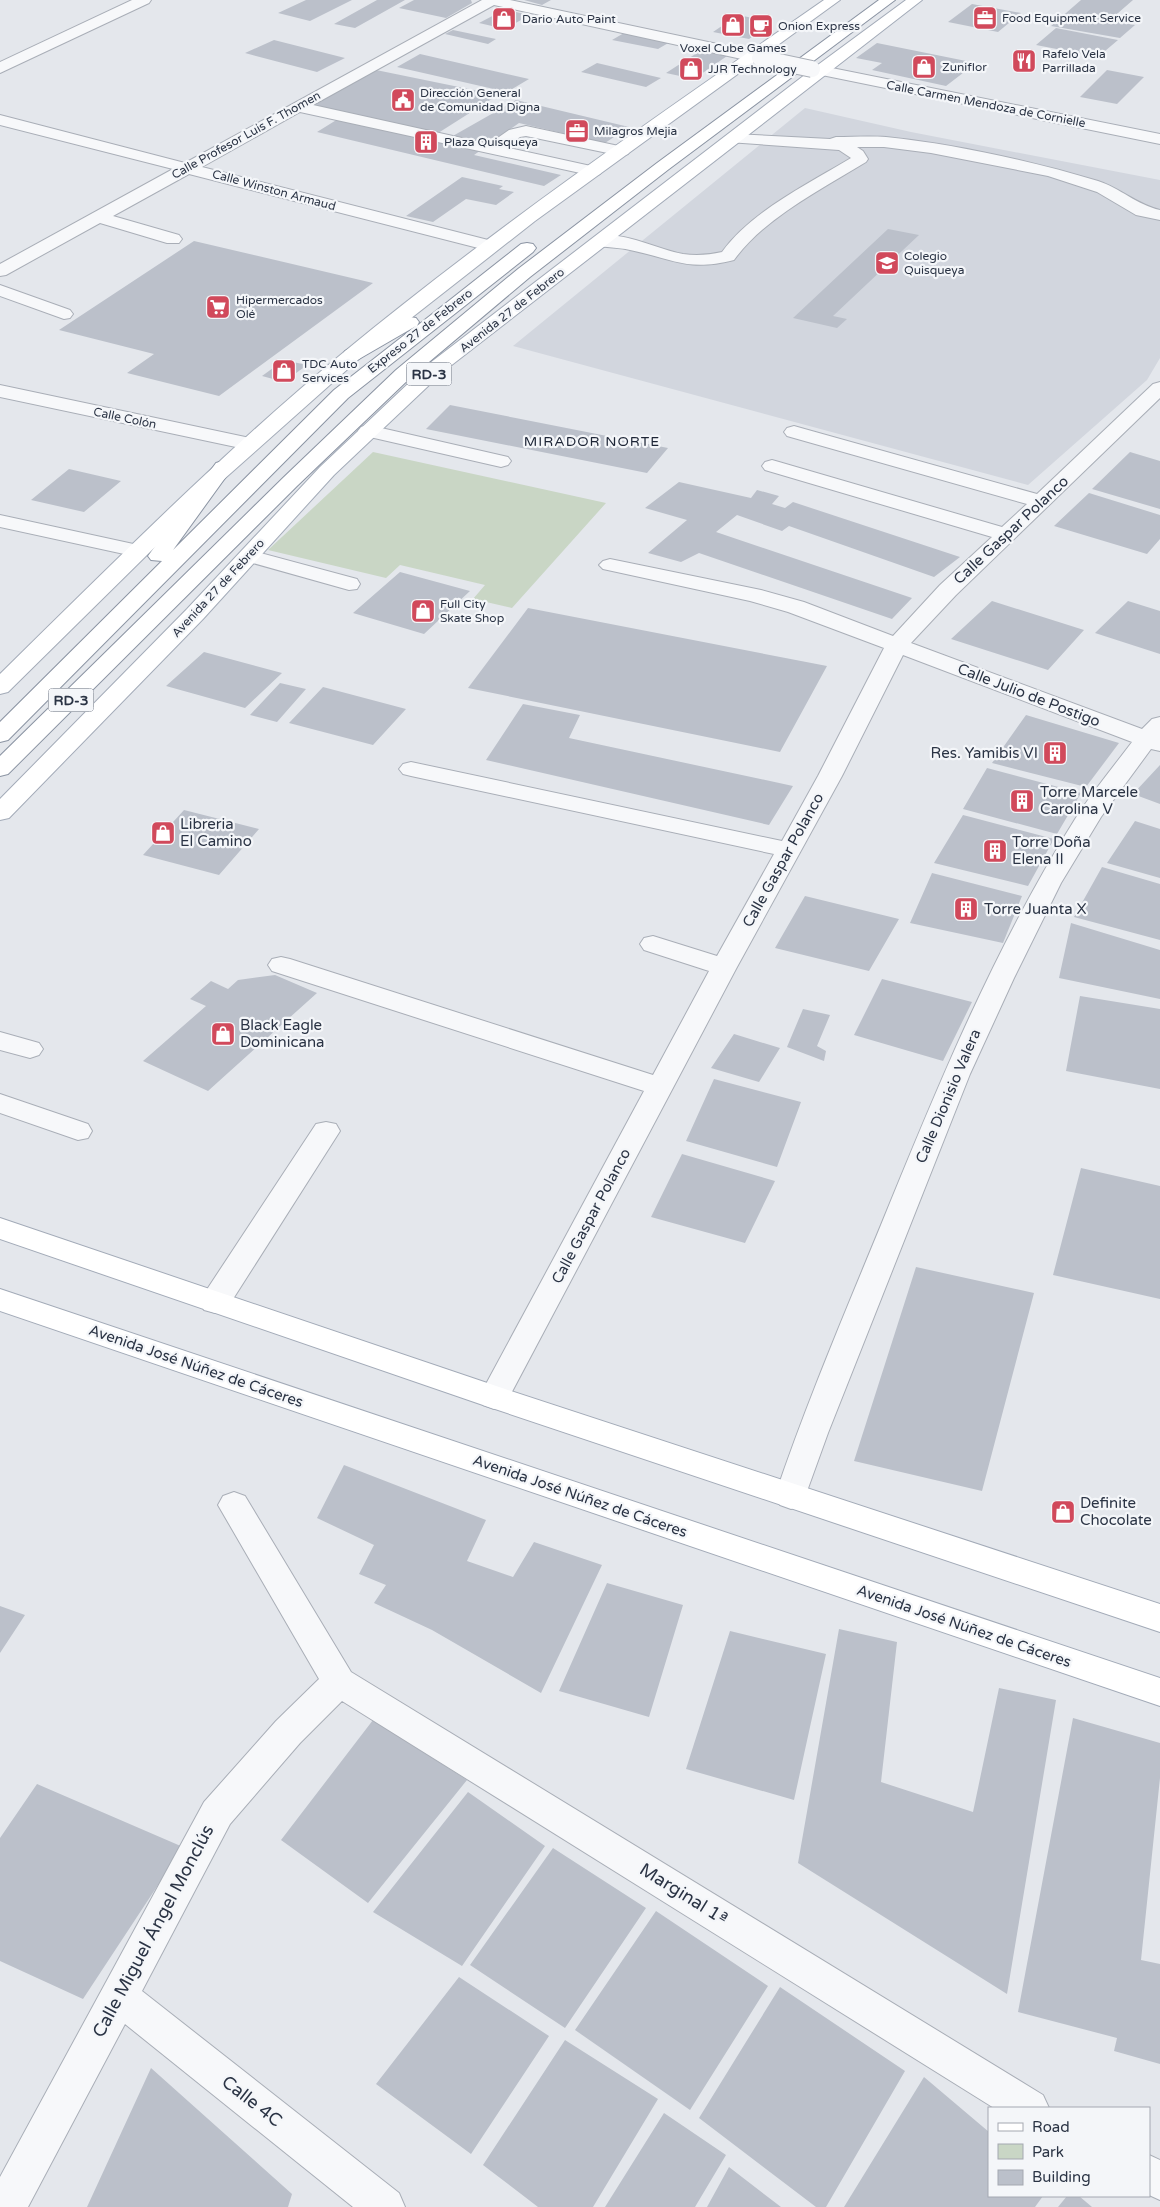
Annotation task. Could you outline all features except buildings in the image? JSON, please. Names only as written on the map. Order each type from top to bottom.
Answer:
[{"type":"main road","points":[[0,688],[223,467],[352,356],[490,246],[622,150],[759,62],[833,0]]},
{"type":"main road","name":"Expreso 27 de Febrero","points":[[142,630],[290,480],[403,374],[524,273],[663,166],[888,0]]},
{"type":"main road","name":"Avenida 27 de Febrero","points":[[0,813],[195,614],[328,471],[437,367],[734,138],[816,70],[915,0]]},
{"type":"main road","points":[[759,62],[796,48]]},
{"type":"main road","points":[[574,214],[692,126]]},
{"type":"main road","name":"Expreso 27 de Febrero","points":[[106,627],[341,394],[542,237]]},
{"type":"main road","points":[[352,356],[495,272]]},
{"type":"main road","points":[[437,367],[524,273]]},
{"type":"main road","points":[[106,627],[223,467]]},
{"type":"main road","points":[[142,630],[328,471]]},
{"type":"main road","name":"RD-3","points":[[0,735],[106,627]]},
{"type":"main road","name":"RD-3","points":[[0,769],[142,630]]},
{"type":"main road","points":[[0,1228],[494,1397],[1160,1618]]},
{"type":"main road","name":"Avenida José Núñez de Cáceres","points":[[0,1300],[1160,1692]]},
{"type":"street","points":[[0,68],[144,0]]},
{"type":"street","points":[[492,0],[759,62]]},
{"type":"street","name":"Calle Profesor Luis F. Thomen","points":[[0,271],[492,0]]},
{"type":"street","name":"Calle Carmen Mendoza de Cornielle","points":[[759,62],[816,70],[1160,139]]},
{"type":"street","points":[[298,107],[594,171]]},
{"type":"street","name":"Calle Winston Armaud","points":[[0,120],[490,246]]},
{"type":"street","points":[[492,149],[515,133],[526,131],[622,150]]},
{"type":"street","points":[[734,138],[768,142],[890,143],[939,150],[1069,177],[1103,188],[1142,211],[1160,215]]},
{"type":"street","points":[[601,241],[640,246],[691,262],[707,261],[728,256],[732,247],[752,229],[860,159],[843,145],[820,142]]},
{"type":"street","points":[[856,154],[877,144],[890,143]]},
{"type":"street","points":[[1142,211],[1146,219],[1160,227]]},
{"type":"street","points":[[100,217],[173,239]]},
{"type":"street","points":[[0,290],[64,314]]},
{"type":"street","name":"Calle Gaspar Polanco","points":[[494,1397],[724,967],[789,850],[897,645],[948,590],[1160,388]]},
{"type":"street","name":"Calle Colón","points":[[0,391],[250,444]]},
{"type":"street","points":[[368,431],[501,461]]},
{"type":"street","points":[[794,432],[1042,502]]},
{"type":"street","points":[[772,466],[1007,535]]},
{"type":"street","points":[[0,521],[138,551]]},
{"type":"street","points":[[249,556],[349,584]]},
{"type":"street","name":"Calle Julio de Postigo","points":[[610,565],[796,607],[897,645],[1155,736]]},
{"type":"street","name":"Calle Dionisio Valera","points":[[791,1496],[812,1433],[956,1074],[1049,883],[1090,816],[1155,736]]},
{"type":"street","points":[[411,769],[789,850]]},
{"type":"street","points":[[653,944],[724,967]]},
{"type":"street","points":[[281,965],[660,1087]]},
{"type":"street","points":[[0,1040],[30,1049]]},
{"type":"street","points":[[0,1103],[78,1131]]},
{"type":"street","points":[[215,1302],[326,1131]]},
{"type":"street","points":[[234,1505],[339,1682]]},
{"type":"street","name":"Calle Miguel Ángel Monclús","points":[[6,2207],[217,1813],[288,1732],[339,1682]]},
{"type":"street","name":"Marginal 1ª","points":[[339,1682],[1027,2107]]},
{"type":"street","name":"Calle 4C","points":[[118,1995],[385,2207]]},
{"type":"shaded area","name":"Colegio Quisqueya","points":[[805,108],[911,132],[1160,180],[1160,358],[1147,380],[1028,485],[513,346]]},
{"type":"green space","points":[[373,452],[606,503],[512,608],[473,599],[485,585],[400,565],[386,578],[268,550]]},
{"type":"place","name":"Food Equipment Service","points":[[985,18]]},
{"type":"place","name":"Dario Auto Paint","points":[[504,19]]},
{"type":"place","name":"Voxel Cube Games","points":[[733,25]]},
{"type":"place","name":"Onion Express","points":[[761,26]]},
{"type":"place","name":"Rafelo Vela Parrillada","points":[[1024,61]]},
{"type":"place","name":"Zuniflor","points":[[924,67]]},
{"type":"place","name":"JJR Technology","points":[[691,69]]},
{"type":"place","name":"Dirección General de Comunidad Digna","points":[[403,100]]},
{"type":"place","name":"Milagros Mejia","points":[[577,131]]},
{"type":"place","name":"Plaza Quisqueya","points":[[426,142]]},
{"type":"place","name":"Colegio Quisqueya","points":[[887,263]]},
{"type":"place","name":"Hipermercados Olé","points":[[218,307]]},
{"type":"place","name":"TDC Auto Services","points":[[284,371]]},
{"type":"place","name":"Full City Skate Shop","points":[[423,611]]},
{"type":"place","name":"Res. Yamibis VI","points":[[1055,753]]},
{"type":"place","name":"Torre Marcele Carolina V","points":[[1022,801]]},
{"type":"place","name":"Libreria El Camino","points":[[163,833]]},
{"type":"place","name":"Torre Doña Elena II","points":[[995,851]]},
{"type":"place","name":"Torre Juanta X","points":[[966,909]]},
{"type":"place","name":"Black Eagle Dominicana","points":[[223,1034]]},
{"type":"place","name":"Definite Chocolate","points":[[1063,1512]]},
{"type":"district","name":"MIRADOR NORTE","points":[[592,441]]}]
